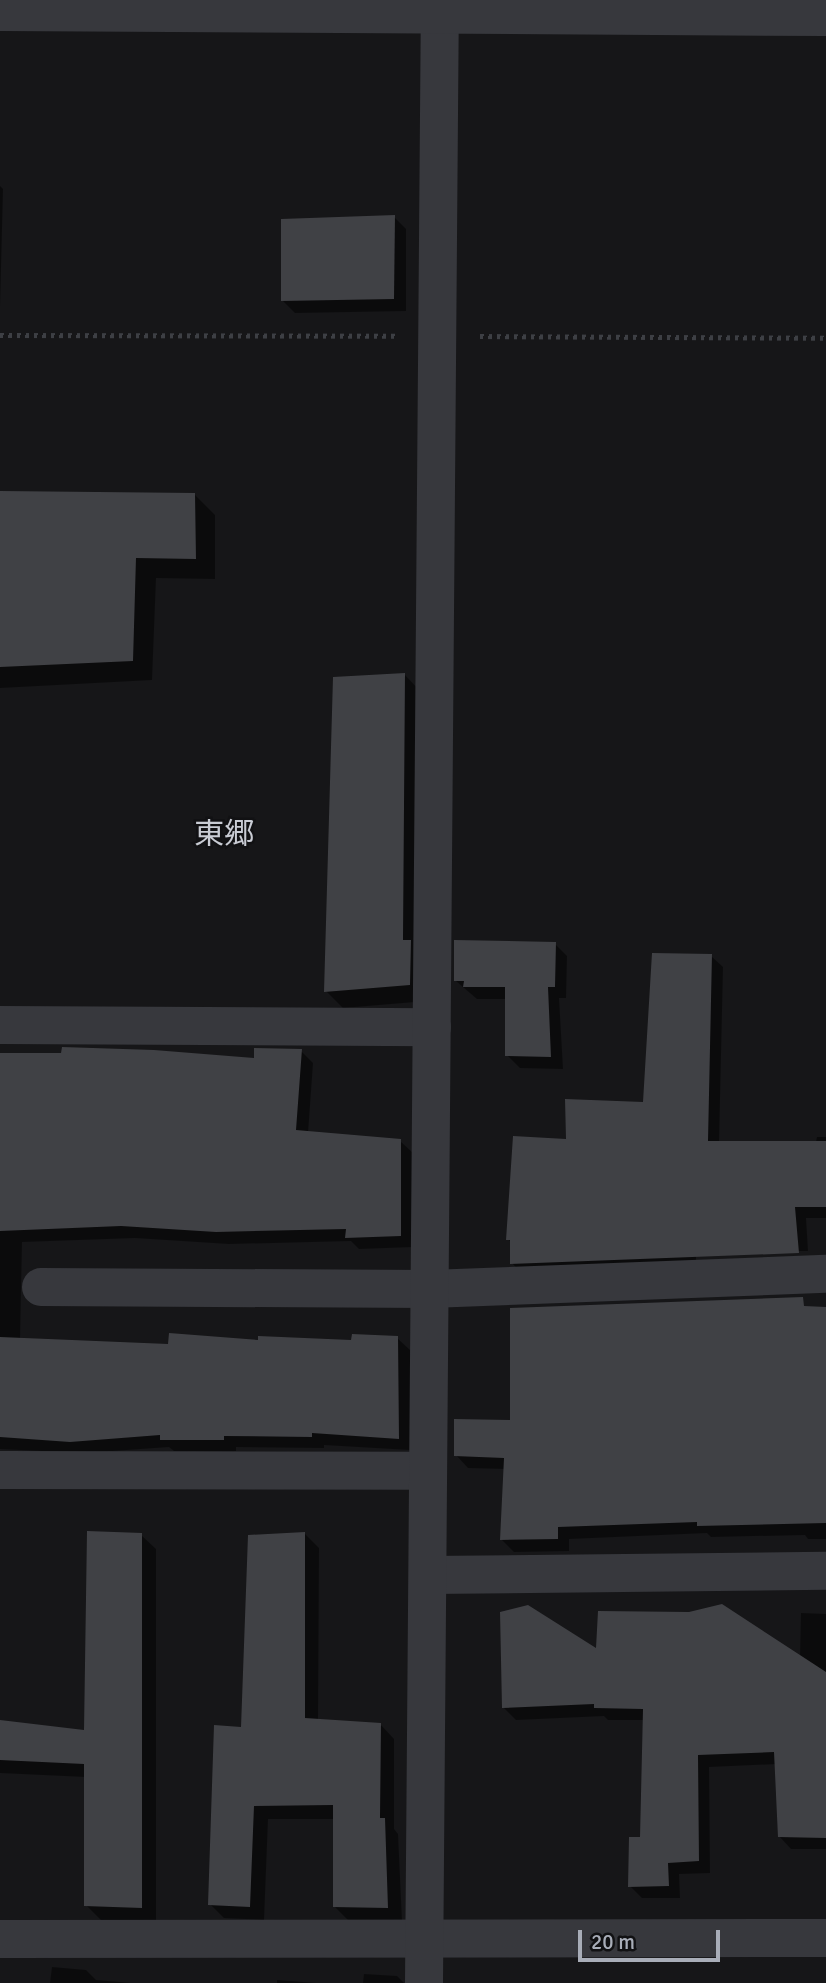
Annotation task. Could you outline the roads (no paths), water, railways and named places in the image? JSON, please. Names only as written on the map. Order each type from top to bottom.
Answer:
[{"type":"street","points":[[0,12],[440,6],[826,17]]},
{"type":"street","points":[[424,1983],[440,6]]},
{"type":"street","points":[[0,1025],[432,1027]]},
{"type":"street","points":[[41,1287],[430,1289],[826,1274]]},
{"type":"street","points":[[0,1470],[428,1471]]},
{"type":"street","points":[[428,1575],[826,1571]]},
{"type":"street","points":[[0,1939],[826,1938]]},
{"type":"district","name":"東郷","points":[[224,835]]}]
